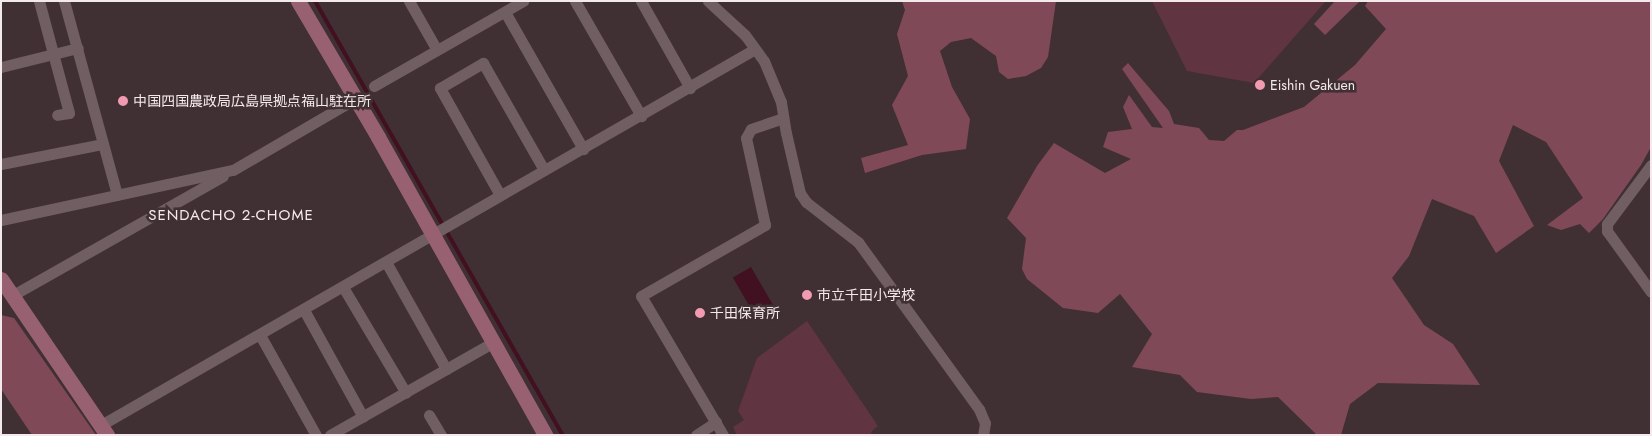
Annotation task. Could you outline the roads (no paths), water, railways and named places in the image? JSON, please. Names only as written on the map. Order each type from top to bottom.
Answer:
[{"type":"street","points":[[39,1],[69,113],[57,115]]},
{"type":"street","points":[[64,1],[117,195]]},
{"type":"street","points":[[298,1],[436,233],[492,343],[545,435]]},
{"type":"street","points":[[409,1],[437,50]]},
{"type":"street","points":[[374,86],[524,1]]},
{"type":"street","points":[[575,1],[641,116]]},
{"type":"street","points":[[641,1],[690,88]]},
{"type":"street","points":[[708,1],[746,35],[764,61],[781,102],[800,193],[806,202],[858,242],[980,409],[985,423],[983,435]]},
{"type":"street","points":[[504,12],[583,148]]},
{"type":"street","points":[[1,67],[78,48]]},
{"type":"street","points":[[355,99],[233,170],[6,290],[104,430],[260,335],[755,49]]},
{"type":"street","points":[[500,195],[440,88],[483,63],[544,170]]},
{"type":"street","points":[[723,435],[641,296],[765,225],[746,138],[751,130],[783,118]]},
{"type":"street","points":[[1,164],[102,144]]},
{"type":"street","points":[[1651,165],[1607,224],[1607,231],[1651,292]]},
{"type":"street","points":[[1,220],[233,170]]},
{"type":"street","points":[[1643,177],[1651,186]]},
{"type":"street","points":[[386,262],[446,369]]},
{"type":"street","points":[[343,287],[406,394]]},
{"type":"street","points":[[304,310],[363,417]]},
{"type":"street","points":[[260,335],[316,435]]},
{"type":"street","points":[[330,435],[406,394],[492,343]]},
{"type":"street","points":[[429,415],[441,435]]},
{"type":"street","points":[[696,435],[716,422]]},
{"type":"waterway","points":[[315,1],[563,435]]},
{"type":"place","name":"Eishin Gakuen","points":[[1260,85]]},
{"type":"place","name":"中国四国農政局広島県拠点福山駐在所","points":[[123,101]]},
{"type":"place","name":"市立千田小学校","points":[[807,295]]},
{"type":"place","name":"千田保育所","points":[[700,313]]},
{"type":"district","name":"SENDACHO 2-CHOME","points":[[231,216]]}]
